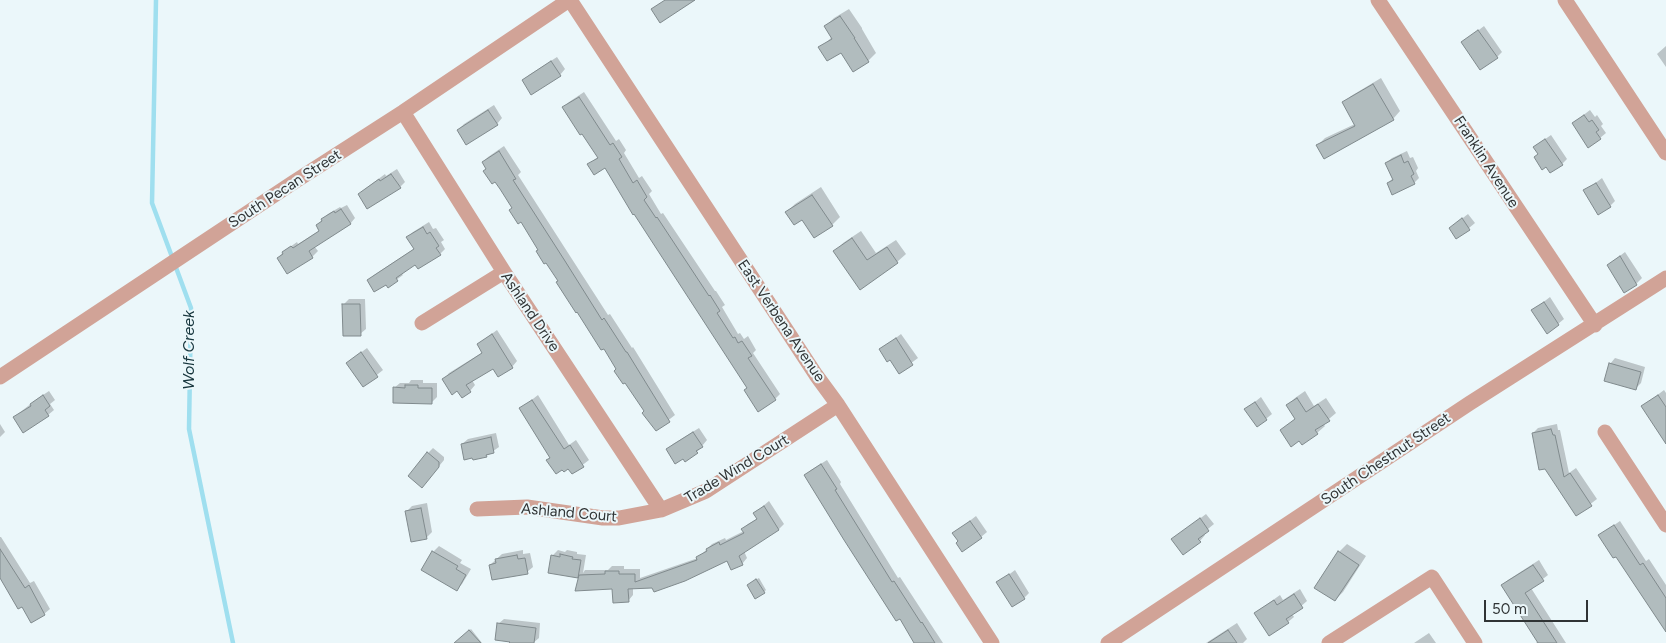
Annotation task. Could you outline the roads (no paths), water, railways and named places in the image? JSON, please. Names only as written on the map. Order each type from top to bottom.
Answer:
[{"type":"street","name":"South Pecan Street","points":[[0,377],[570,0]]},
{"type":"street","name":"East Verbena Avenue","points":[[570,0],[810,367],[838,405],[992,643]]},
{"type":"street","name":"Franklin Avenue","points":[[1378,0],[1595,325]]},
{"type":"street","points":[[1565,0],[1666,153]]},
{"type":"street","name":"Ashland Drive","points":[[403,112],[504,272],[661,510]]},
{"type":"street","points":[[422,324],[504,272]]},
{"type":"street","name":"South Chestnut Street","points":[[1108,643],[1470,403],[1666,278]]},
{"type":"street","name":"Trade Wind Court","points":[[661,510],[706,491],[838,405]]},
{"type":"street","points":[[1605,432],[1666,526]]},
{"type":"street","name":"Ashland Court","points":[[477,509],[527,507],[603,518],[619,518],[661,510]]},
{"type":"street","points":[[1330,643],[1432,577],[1475,643]]},
{"type":"waterway","name":"Wolf Creek","points":[[156,0],[152,203],[191,308],[189,429],[233,643]]}]
